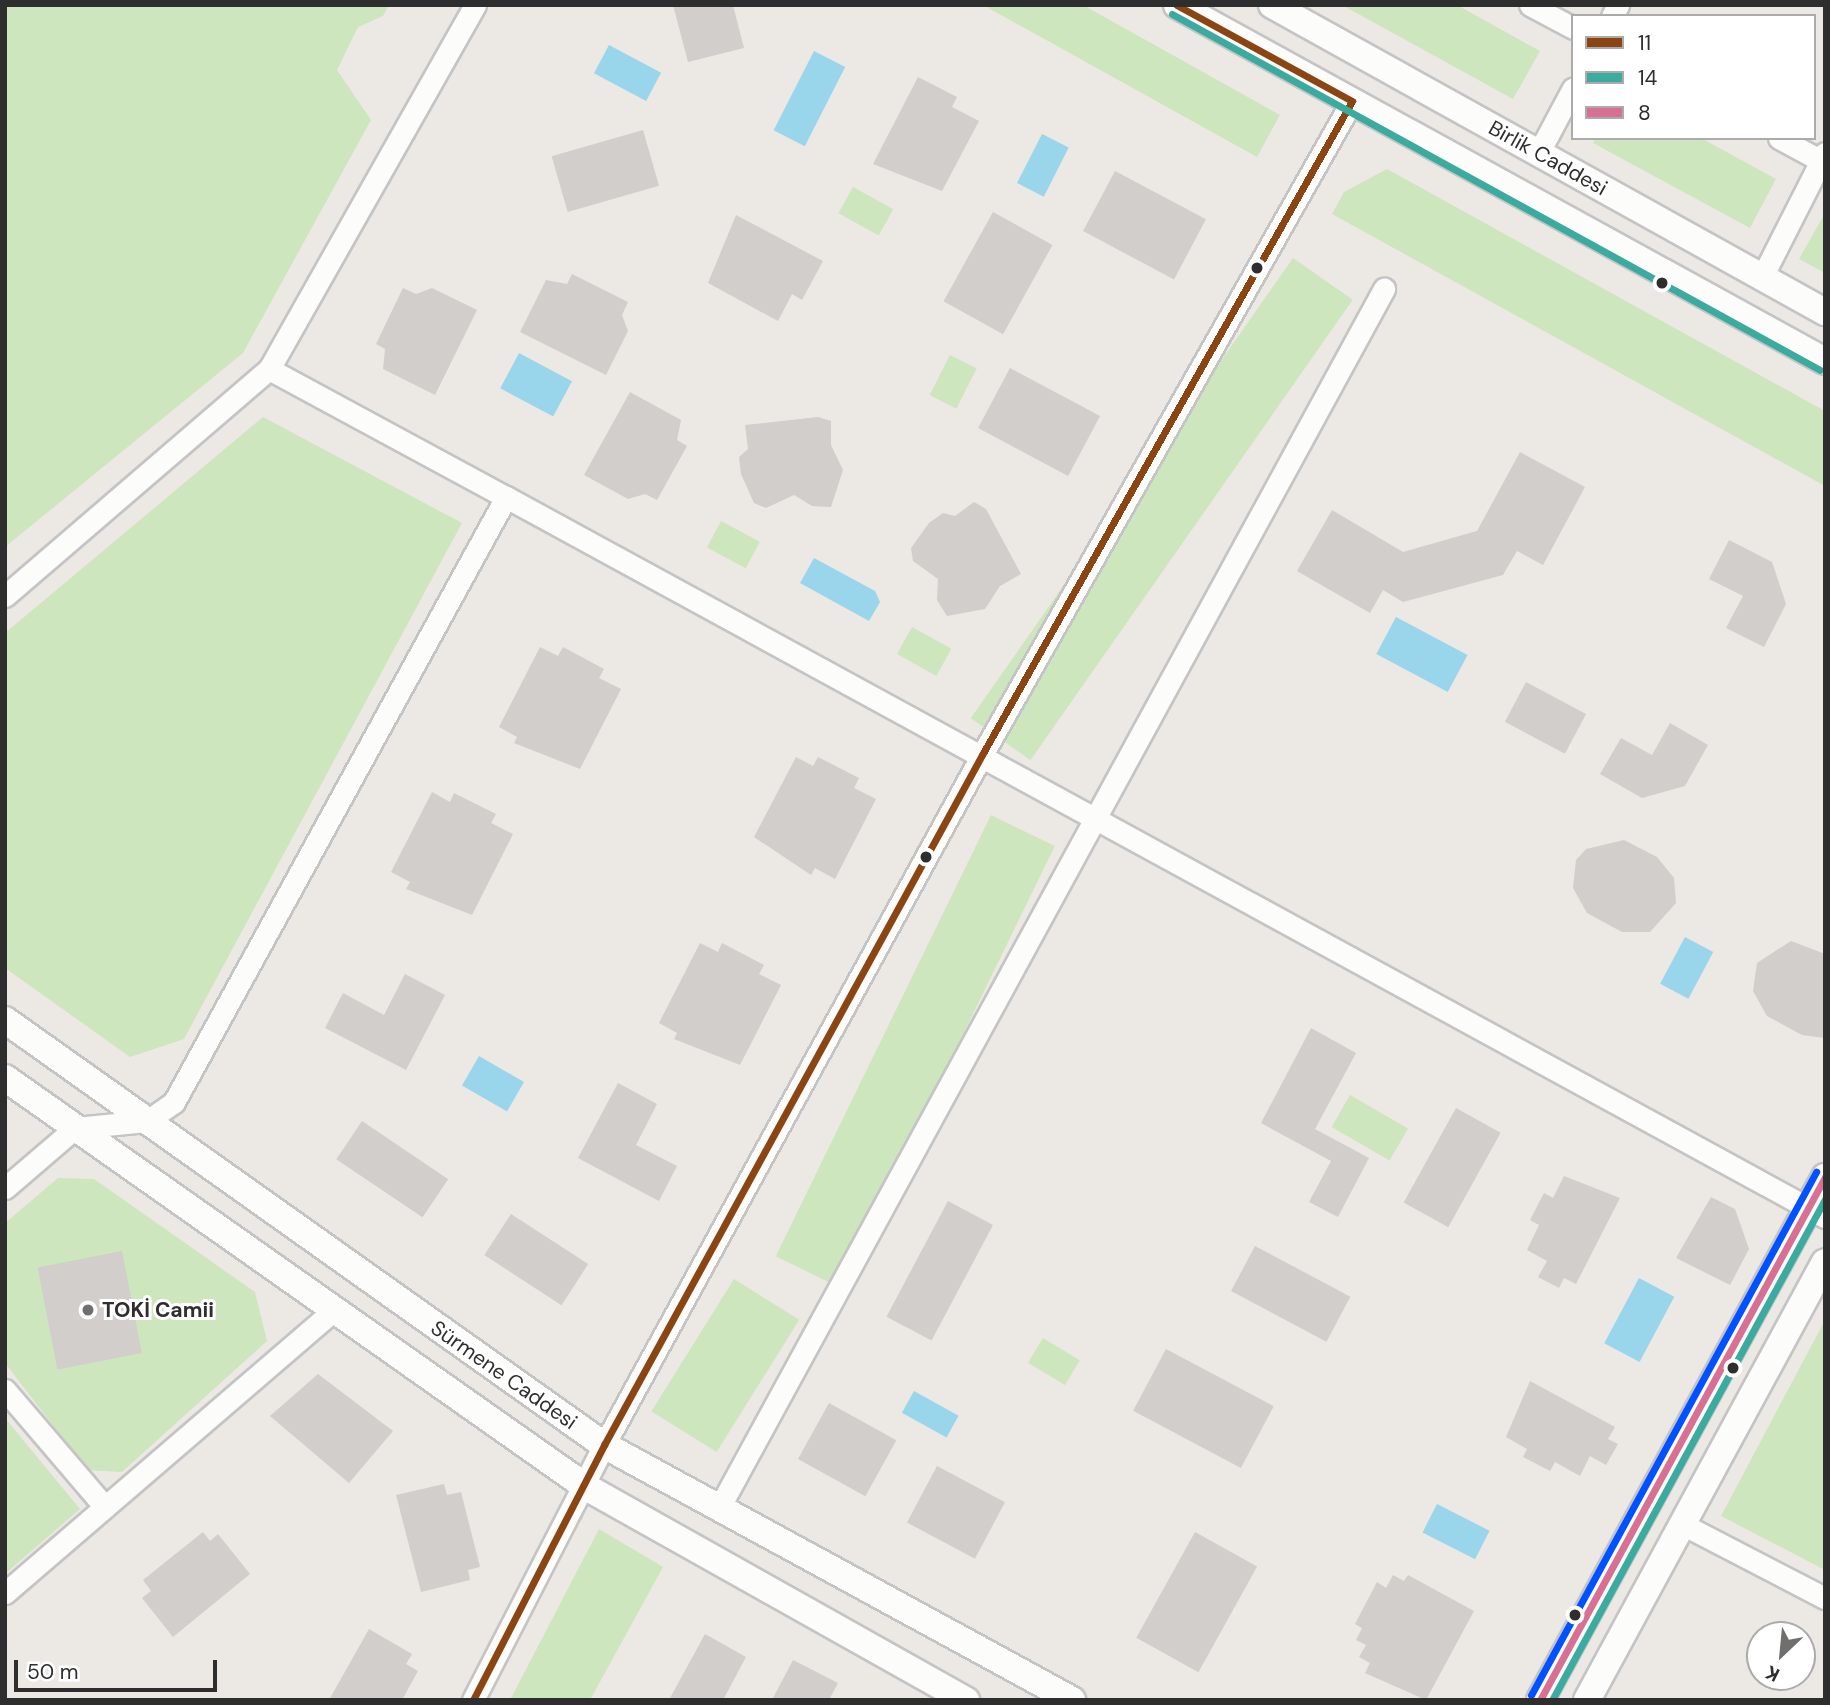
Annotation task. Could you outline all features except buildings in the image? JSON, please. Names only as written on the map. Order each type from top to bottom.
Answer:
[{"type":"street","points":[[5,596],[268,369],[475,5]]},
{"type":"street","points":[[1177,5],[1825,361]]},
{"type":"street","name":"Birlik Caddesi","points":[[1272,5],[1825,312]]},
{"type":"street","points":[[1530,5],[1571,27]]},
{"type":"street","points":[[1539,152],[1571,92]]},
{"type":"street","points":[[473,1700],[586,1487],[604,1446],[983,754],[1352,101]]},
{"type":"street","points":[[1762,277],[1823,159],[1783,140]]},
{"type":"street","points":[[719,1508],[1384,289]]},
{"type":"street","points":[[268,369],[1097,816],[1816,1212]]},
{"type":"street","points":[[5,1188],[75,1128],[147,1121],[174,1101],[506,497]]},
{"type":"street","name":"Sürmene Caddesi","points":[[5,1020],[604,1446],[1072,1700]]},
{"type":"street","points":[[5,1078],[586,1487],[966,1700]]},
{"type":"street","points":[[1540,1700],[1816,1212],[1825,1177]]},
{"type":"street","points":[[1587,1700],[1825,1262]]},
{"type":"street","points":[[5,1593],[334,1310]]},
{"type":"street","points":[[5,1390],[105,1507]]},
{"type":"street","points":[[1682,1524],[1825,1598]]},
{"type":"green space","points":[[5,5],[389,5],[383,16],[358,27],[337,70],[371,120],[243,353],[5,547]]},
{"type":"green space","points":[[983,5],[1083,5],[1280,115],[1257,157]]},
{"type":"green space","points":[[1342,5],[1457,5],[1540,51],[1513,99]]},
{"type":"green space","points":[[1594,140],[1705,140],[1776,179],[1750,228],[1593,143]]},
{"type":"green space","points":[[1387,169],[1825,411],[1825,486],[1332,214],[1344,192]]},
{"type":"green space","points":[[853,187],[893,209],[879,236],[838,213]]},
{"type":"green space","points":[[1825,213],[1825,273],[1799,259]]},
{"type":"green space","points":[[1293,258],[1353,300],[1030,760],[971,718]]},
{"type":"green space","points":[[950,355],[977,369],[956,409],[930,395]]},
{"type":"green space","points":[[263,417],[462,523],[184,1039],[130,1057],[5,968],[5,633]]},
{"type":"green space","points":[[721,521],[760,542],[746,568],[707,547]]},
{"type":"green space","points":[[912,627],[951,649],[936,676],[897,654]]},
{"type":"green space","points":[[991,815],[1055,846],[840,1287],[776,1256]]},
{"type":"green space","points":[[1350,1095],[1408,1128],[1390,1161],[1332,1127]]},
{"type":"green space","points":[[58,1178],[94,1179],[255,1292],[267,1341],[122,1472],[87,1470],[5,1363],[5,1223]]},
{"type":"green space","points":[[734,1279],[799,1320],[717,1452],[651,1411]]},
{"type":"green space","points":[[1825,1320],[1825,1570],[1721,1516]]},
{"type":"green space","points":[[1043,1338],[1080,1360],[1065,1385],[1028,1363]]},
{"type":"green space","points":[[5,1418],[80,1509],[5,1574]]},
{"type":"green space","points":[[599,1529],[663,1567],[590,1700],[510,1700]]},
{"type":"water","points":[[609,45],[661,73],[646,101],[594,73]]},
{"type":"water","points":[[814,51],[845,67],[805,146],[774,130]]},
{"type":"water","points":[[1042,134],[1069,148],[1044,197],[1017,183]]},
{"type":"water","points":[[519,353],[572,381],[553,416],[500,388]]},
{"type":"water","points":[[814,558],[875,591],[880,602],[869,621],[800,583]]},
{"type":"water","points":[[1396,617],[1468,655],[1448,692],[1376,654]]},
{"type":"water","points":[[1685,937],[1713,952],[1688,999],[1660,984]]},
{"type":"water","points":[[479,1056],[524,1082],[507,1111],[462,1085]]},
{"type":"water","points":[[1639,1278],[1674,1297],[1640,1362],[1604,1343]]},
{"type":"water","points":[[914,1391],[959,1416],[946,1438],[902,1413]]},
{"type":"water","points":[[1437,1504],[1490,1531],[1475,1559],[1422,1533]]},
{"type":"transit line","name":"11","points":[[473,1700],[604,1445],[983,753],[1352,101],[1177,5]]},
{"type":"transit line","name":"14","points":[[1172,14],[1820,370]]},
{"type":"transit line","points":[[1531,1695],[1816,1172]]},
{"type":"transit line","name":"8","points":[[1540,1700],[1825,1177]]},
{"type":"transit line","name":"14","points":[[1552,1700],[1825,1199]]},
{"type":"place","name":"TOKİ Camii","points":[[88,1310]]}]
